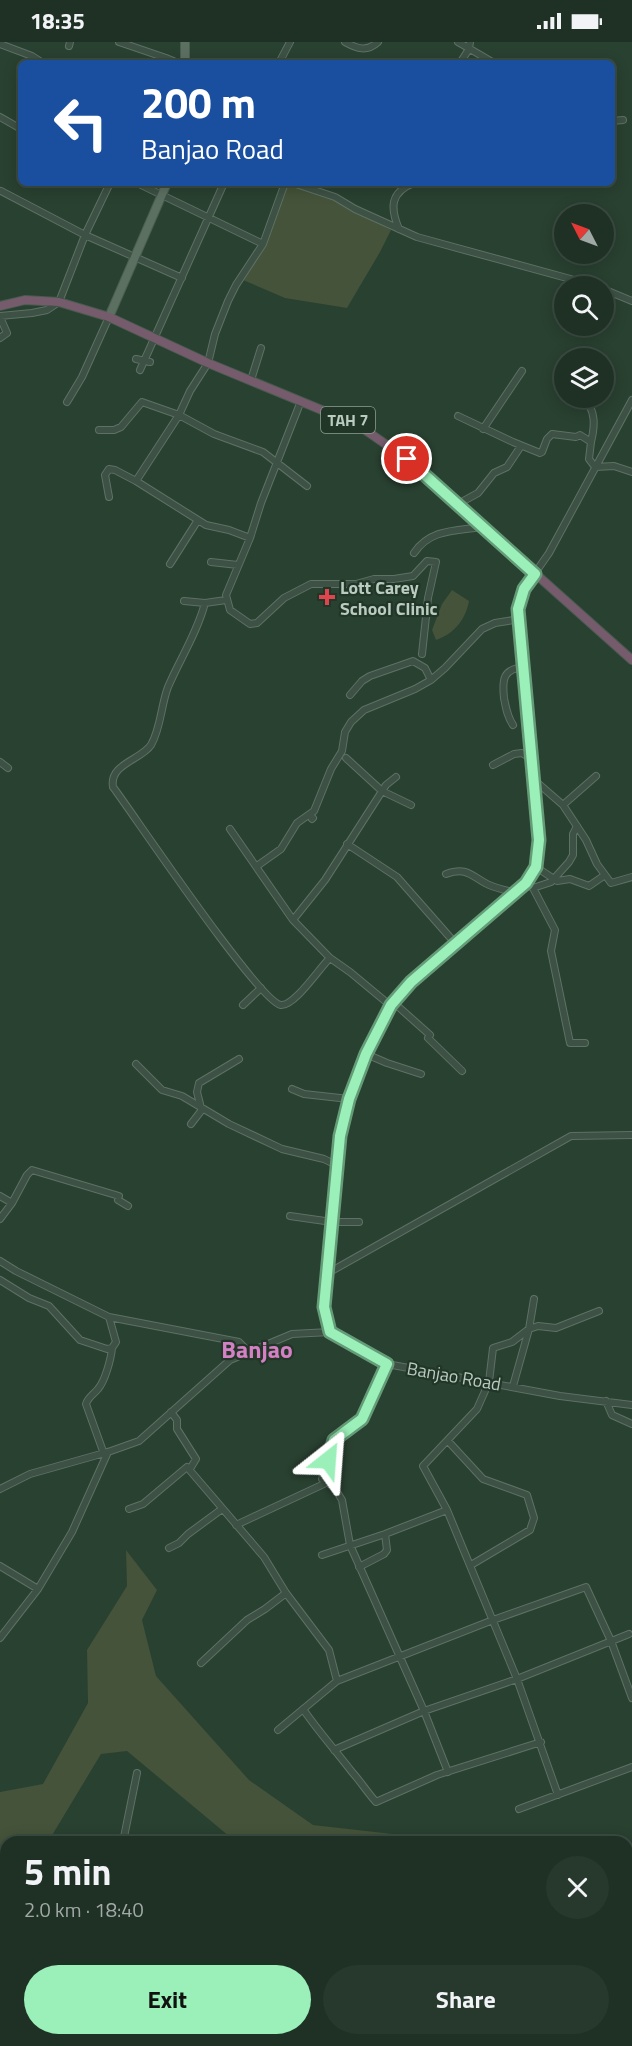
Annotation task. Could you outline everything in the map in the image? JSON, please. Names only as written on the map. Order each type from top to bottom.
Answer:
[{"type":"highway","name":"TAH 7","points":[[0,306],[25,300],[58,302],[109,317],[208,363],[334,414],[376,436],[407,459],[632,660]]},
{"type":"main road","points":[[185,42],[185,60]]},
{"type":"main road","points":[[109,317],[166,186]]},
{"type":"street","points":[[119,42],[163,60]]},
{"type":"street","points":[[281,60],[290,42]]},
{"type":"street","points":[[345,42],[355,48],[365,50],[378,42]]},
{"type":"street","points":[[458,42],[469,45],[490,60]]},
{"type":"street","points":[[0,44],[38,60]]},
{"type":"street","points":[[462,60],[469,45]]},
{"type":"street","points":[[32,56],[34,60]]},
{"type":"street","points":[[0,117],[18,127]]},
{"type":"street","points":[[615,121],[623,120]]},
{"type":"street","points":[[0,338],[8,333],[0,316],[32,314],[47,310],[58,302],[85,235],[109,186]]},
{"type":"street","points":[[143,186],[263,244]]},
{"type":"street","points":[[140,370],[147,362],[223,186]]},
{"type":"street","points":[[136,481],[208,363],[215,334],[228,301],[263,244],[284,186]]},
{"type":"street","points":[[302,186],[335,197],[355,209],[417,237],[559,276]]},
{"type":"street","points":[[399,229],[395,221],[394,199],[398,192],[409,186]]},
{"type":"street","points":[[1,191],[85,235],[182,278]]},
{"type":"street","points":[[614,294],[632,301]]},
{"type":"street","points":[[67,402],[82,377],[109,317]]},
{"type":"street","points":[[251,380],[261,348]]},
{"type":"street","points":[[136,359],[147,362]]},
{"type":"street","points":[[483,429],[522,371]]},
{"type":"street","points":[[0,1488],[30,1474],[106,1453],[139,1441],[230,1360],[292,1334],[330,1332],[324,1307],[336,1165],[349,1099],[366,1054],[392,1004],[430,963],[526,883],[536,867],[539,840],[518,609],[520,598],[549,553],[632,400]]},
{"type":"street","points":[[301,401],[276,462],[250,538],[226,595],[230,610],[250,624],[263,618],[284,598],[311,584],[356,584],[374,579],[413,576],[428,561],[436,562],[428,598],[422,654]]},
{"type":"street","points":[[99,430],[114,430],[121,427],[142,402],[178,415],[214,434],[263,452],[307,486]]},
{"type":"street","points":[[591,408],[595,426],[589,459],[595,467]]},
{"type":"street","points":[[458,416],[540,453],[543,452],[547,439],[552,434],[576,437],[580,435],[591,442]]},
{"type":"street","points":[[458,504],[478,493],[494,473],[507,467],[521,446]]},
{"type":"street","points":[[595,467],[614,466],[632,472]]},
{"type":"street","points":[[109,497],[105,475],[109,469],[136,481],[206,525],[250,538]]},
{"type":"street","points":[[170,564],[198,520]]},
{"type":"street","points":[[414,553],[425,539],[440,533],[482,526]]},
{"type":"street","points":[[211,562],[238,565]]},
{"type":"street","points":[[184,601],[205,603],[226,600]]},
{"type":"street","points":[[205,603],[200,622],[168,687],[150,747],[123,765],[112,780],[113,786],[154,847],[248,975],[279,1005],[288,1003],[305,988],[330,958]]},
{"type":"street","points":[[257,866],[281,849],[297,823],[314,811],[328,775],[342,751],[345,732],[351,722],[364,710],[431,680],[446,668],[482,629],[495,623],[520,619]]},
{"type":"street","points":[[350,695],[362,681],[370,676],[413,661],[425,668],[431,680]]},
{"type":"street","points":[[513,725],[508,717],[502,683],[513,668],[524,667]]},
{"type":"street","points":[[493,765],[514,754],[522,753],[532,759]]},
{"type":"street","points":[[346,758],[382,790],[411,805]]},
{"type":"street","points":[[0,762],[8,768]]},
{"type":"street","points":[[563,805],[596,776]]},
{"type":"street","points":[[293,920],[325,880],[382,790],[396,777]]},
{"type":"street","points":[[533,779],[563,805],[586,840],[597,864],[611,883],[632,877]]},
{"type":"street","points":[[533,888],[551,882],[569,862],[573,855],[573,834],[577,826]]},
{"type":"street","points":[[230,829],[293,920],[330,958],[392,1004],[462,1071]]},
{"type":"street","points":[[347,844],[397,877],[455,944]]},
{"type":"street","points":[[536,867],[557,881],[570,879],[589,886],[605,875]]},
{"type":"street","points":[[446,874],[466,871],[487,884],[515,893]]},
{"type":"street","points":[[526,883],[533,888],[555,930],[551,951],[570,1043],[585,1043]]},
{"type":"street","points":[[243,1005],[261,988]]},
{"type":"street","points":[[366,1054],[421,1074]]},
{"type":"street","points":[[201,1108],[197,1097],[199,1083],[239,1059]]},
{"type":"street","points":[[136,1064],[162,1090],[182,1096],[229,1124],[282,1149],[324,1159],[336,1165]]},
{"type":"street","points":[[292,1089],[304,1094],[349,1099]]},
{"type":"street","points":[[191,1124],[201,1108]]},
{"type":"street","points":[[327,1273],[571,1136],[632,1135]]},
{"type":"street","points":[[0,1219],[32,1170],[119,1198],[128,1206]]},
{"type":"street","points":[[0,1196],[12,1203]]},
{"type":"street","points":[[290,1216],[332,1222],[359,1222]]},
{"type":"street","points":[[0,1261],[109,1317],[239,1342],[249,1352]]},
{"type":"street","points":[[0,1280],[29,1298],[49,1306],[80,1340],[107,1349],[112,1348]]},
{"type":"street","points":[[513,1386],[529,1329],[534,1299]]},
{"type":"street","points":[[558,1795],[517,1678],[471,1565],[447,1510],[423,1466],[477,1409],[489,1382],[493,1348],[512,1342],[529,1329],[538,1326],[556,1328],[599,1311]]},
{"type":"street","points":[[0,1638],[38,1589],[72,1532],[106,1453],[86,1404],[99,1388],[111,1361],[112,1348],[116,1342],[109,1317]]},
{"type":"street","name":"Banjao Road","points":[[330,1332],[387,1364],[560,1396],[632,1405]]},
{"type":"street","points":[[387,1364],[362,1419],[334,1440],[322,1479],[334,1486],[342,1500],[350,1545],[424,1711],[448,1772]]},
{"type":"street","points":[[606,1401],[612,1415],[632,1424]]},
{"type":"street","points":[[171,1412],[177,1420],[177,1429],[196,1459],[189,1469]]},
{"type":"street","points":[[448,1441],[483,1479],[527,1495],[534,1518],[530,1530],[471,1565]]},
{"type":"street","points":[[129,1509],[143,1504],[187,1467],[189,1469]]},
{"type":"street","points":[[189,1469],[264,1557],[286,1593],[329,1650],[337,1681]]},
{"type":"street","points":[[236,1525],[327,1483]]},
{"type":"street","points":[[169,1548],[179,1544],[188,1534],[222,1509]]},
{"type":"street","points":[[322,1555],[447,1510]]},
{"type":"street","points":[[359,1567],[384,1554],[387,1550],[385,1534]]},
{"type":"street","points":[[0,1566],[38,1589]]},
{"type":"street","points":[[278,1730],[337,1681],[493,1620],[586,1587],[611,1641],[632,1698]]},
{"type":"street","points":[[201,1663],[247,1620],[286,1593]]},
{"type":"street","points":[[334,1750],[424,1711],[517,1678],[629,1634]]},
{"type":"street","points":[[303,1709],[376,1802],[448,1772],[540,1742]]},
{"type":"street","points":[[519,1809],[632,1767]]},
{"type":"street","points":[[124,1836],[137,1773]]},
{"type":"green space","points":[[287,186],[296,186],[331,199],[391,230],[347,308],[285,298],[243,280],[262,251]]},
{"type":"green space","points":[[452,590],[469,601],[467,608],[462,620],[454,630],[436,640],[432,630],[442,604]]},
{"type":"green space","points":[[126,1550],[157,1590],[142,1620],[156,1676],[249,1780],[313,1825],[410,1836],[229,1836],[127,1751],[101,1754],[52,1836],[0,1836],[0,1792],[43,1784],[88,1703],[87,1650],[127,1586]]},
{"type":"place","name":"Lott Carey School Clinic","points":[[327,597]]},
{"type":"district","name":"Banjao","points":[[257,1349]]},
{"type":"route","points":[[328,1460],[334,1440],[362,1419],[387,1364],[330,1332],[324,1307],[336,1165],[349,1099],[366,1054],[391,1005],[430,963],[526,883],[536,867],[539,840],[518,609],[524,589],[535,574],[407,459]]}]
